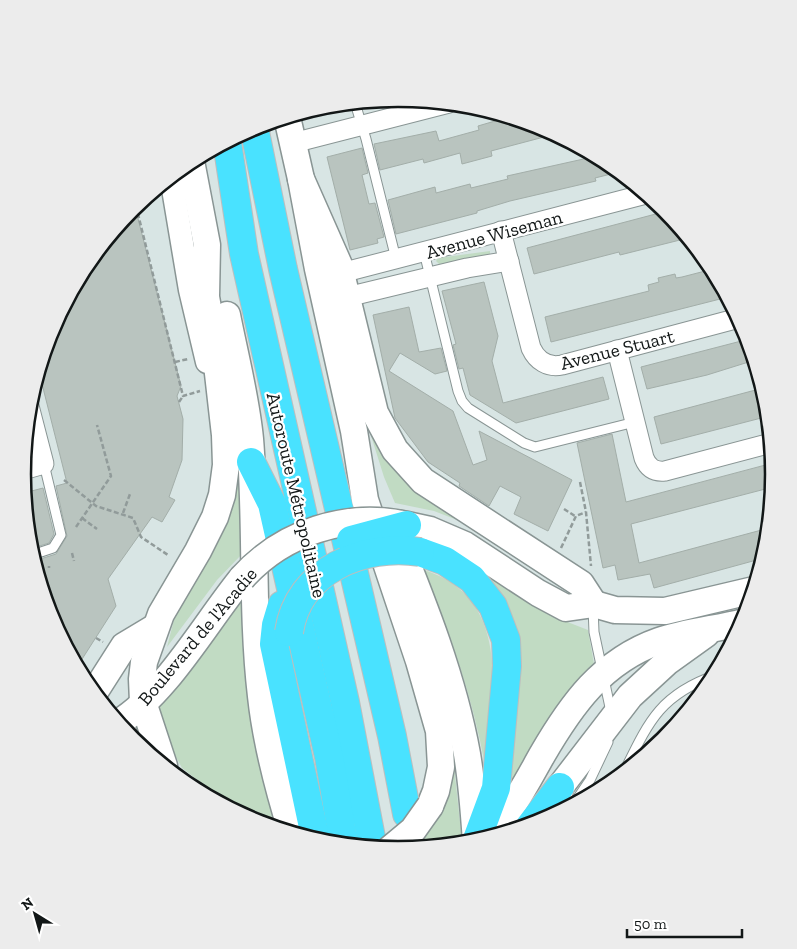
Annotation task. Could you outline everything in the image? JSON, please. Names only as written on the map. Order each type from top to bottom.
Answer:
[{"type":"highway","name":"Autoroute Métropolitaine","points":[[256,136],[285,278],[392,736],[418,810]]},
{"type":"highway","name":"Autoroute Métropolitaine","points":[[228,149],[244,254],[347,712],[372,841]]},
{"type":"highway","points":[[211,158],[244,254]]},
{"type":"highway","points":[[251,462],[272,504],[329,757],[343,838]]},
{"type":"highway","points":[[314,832],[287,697],[274,644],[276,625],[282,605],[298,578],[326,552],[359,538],[408,525]]},
{"type":"highway","points":[[287,697],[289,632],[293,615],[302,600],[321,578],[337,566],[357,556],[377,550],[399,549],[420,552],[445,561],[472,579],[494,606],[506,640],[507,666],[496,788],[479,833]]},
{"type":"highway","points":[[552,808],[567,796]]},
{"type":"main road","points":[[289,124],[354,431],[365,500],[420,661],[438,731],[441,767],[436,791],[418,810],[413,830],[399,842]]},
{"type":"main road","points":[[193,170],[207,245],[222,294],[245,401],[251,462],[256,627],[261,697],[273,769],[290,825]]},
{"type":"main road","points":[[301,179],[344,285],[375,413],[387,438],[399,456],[434,490],[582,584],[594,604]]},
{"type":"main road","points":[[157,751],[133,705],[154,628],[203,541],[219,505],[226,465],[224,418],[212,393],[215,347],[206,297],[207,245]]},
{"type":"main road","points":[[354,431],[411,571],[447,672],[467,755],[475,834]]},
{"type":"main road","name":"Boulevard de l'Acadie","points":[[133,705],[169,674],[242,578],[277,549],[323,528],[370,520],[430,530],[465,545],[538,593],[566,608],[594,604],[615,610],[636,612],[665,611],[746,592]]},
{"type":"main road","points":[[492,830],[506,814],[567,712],[588,686],[602,673],[625,657],[647,646],[681,635],[711,631],[734,625]]},
{"type":"main road","points":[[98,686],[124,646],[154,628]]},
{"type":"main road","points":[[558,805],[567,796],[613,718],[640,685],[711,631]]},
{"type":"street","points":[[293,143],[431,109]]},
{"type":"street","points":[[172,185],[190,290],[212,393]]},
{"type":"street","name":"Avenue Wiseman","points":[[344,285],[396,259],[638,196]]},
{"type":"street","name":"Avenue Stuart","points":[[501,231],[532,348],[539,360],[547,364],[557,366],[732,320]]},
{"type":"street","name":"Avenue Wiseman","points":[[344,285],[430,277],[509,261]]},
{"type":"street","points":[[617,350],[646,462],[658,471],[764,444]]},
{"type":"street","points":[[31,468],[44,464],[34,426]]},
{"type":"lane","points":[[357,109],[396,259]]},
{"type":"lane","points":[[424,252],[458,391],[462,401],[468,408],[524,443],[535,447],[635,422]]},
{"type":"lane","points":[[40,552],[53,548],[61,535],[44,464]]},
{"type":"lane","points":[[594,604],[594,632],[613,718]]},
{"type":"lane","points":[[631,759],[654,716],[666,702],[684,689],[703,681]]},
{"type":"lane","points":[[133,705],[134,729]]},
{"type":"path","points":[[138,216],[183,396],[179,402]]},
{"type":"path","points":[[175,362],[196,357]]},
{"type":"path","points":[[183,396],[212,393]]},
{"type":"path","points":[[76,526],[111,476],[111,468],[97,425]]},
{"type":"path","points":[[64,480],[92,504],[122,513],[135,520],[141,537],[168,555]]},
{"type":"path","points":[[580,482],[586,512],[591,568]]},
{"type":"path","points":[[122,513],[130,494]]},
{"type":"path","points":[[564,509],[576,516]]},
{"type":"path","points":[[561,549],[576,516],[586,512]]},
{"type":"path","points":[[82,518],[97,529]]},
{"type":"path","points":[[72,553],[74,561]]},
{"type":"green space","points":[[490,251],[490,256],[439,264],[436,261],[438,258]]},
{"type":"green space","points":[[367,423],[465,523],[434,511],[395,503],[384,477]]},
{"type":"green space","points":[[239,476],[241,476],[243,553],[217,580],[167,647],[175,616],[226,524]]},
{"type":"green space","points":[[424,570],[453,584],[473,604],[485,627],[491,654],[493,683],[486,771],[475,719],[461,669]]},
{"type":"green space","points":[[485,575],[547,614],[588,630],[594,664],[506,795],[518,676]]},
{"type":"green space","points":[[242,595],[280,822],[258,814],[215,793],[182,768],[170,746],[157,708]]},
{"type":"green space","points":[[453,757],[462,836],[409,842]]},
{"type":"building","points":[[495,121],[544,137],[491,151],[492,156],[462,164],[460,153],[424,163],[423,159],[380,170],[374,144],[436,131],[439,141],[479,130],[478,126]]},
{"type":"building","points":[[362,148],[368,173],[362,175],[369,204],[375,203],[384,237],[377,239],[378,243],[350,250],[327,157]]},
{"type":"building","points":[[586,158],[610,174],[595,178],[596,181],[510,201],[477,211],[477,213],[396,234],[388,200],[435,187],[436,193],[470,184],[471,188],[508,179],[507,176]]},
{"type":"building","points":[[657,214],[681,240],[620,255],[619,252],[534,274],[527,248]]},
{"type":"building","points":[[137,217],[181,386],[177,396],[183,419],[182,460],[169,497],[175,500],[162,522],[152,517],[108,579],[116,606],[81,660],[59,615],[41,559],[56,554],[67,536],[56,486],[67,483],[42,385],[44,379],[59,334],[80,291],[107,251]]},
{"type":"building","points":[[705,271],[721,299],[551,342],[545,317],[649,291],[648,285],[659,282],[658,278],[675,274],[676,278]]},
{"type":"building","points":[[484,282],[498,336],[492,361],[503,403],[603,377],[609,399],[516,423],[470,395],[463,368],[459,369],[453,345],[456,344],[442,291]]},
{"type":"building","points":[[409,307],[419,352],[441,348],[447,371],[435,374],[400,353],[389,371],[453,411],[473,465],[487,460],[479,431],[572,480],[548,531],[514,514],[521,497],[500,486],[489,506],[459,486],[460,483],[428,462],[395,418],[373,315]]},
{"type":"building","points":[[741,341],[748,362],[707,375],[647,389],[641,367]]},
{"type":"building","points":[[756,390],[761,418],[661,444],[654,417]]},
{"type":"building","points":[[612,434],[626,502],[766,465],[765,489],[631,524],[639,563],[762,530],[755,560],[654,588],[650,574],[618,580],[615,565],[603,568],[577,443]]},
{"type":"building","points":[[43,488],[54,534],[49,543],[38,546],[34,522],[32,491]]}]
